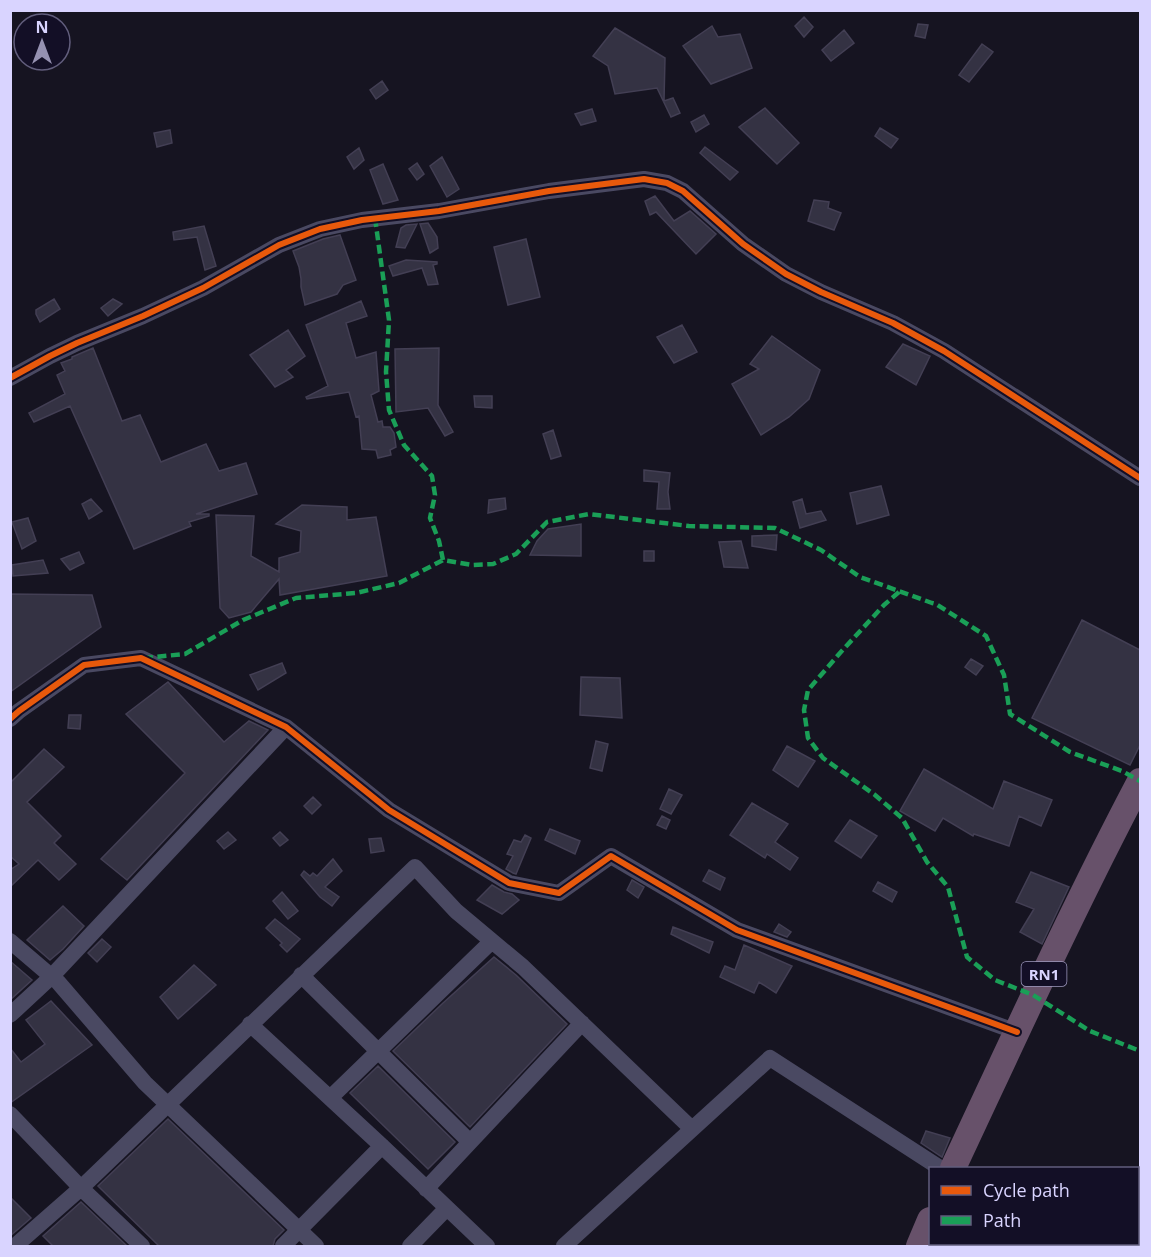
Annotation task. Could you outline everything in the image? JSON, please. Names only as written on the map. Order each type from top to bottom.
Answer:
[{"type":"highway","name":"RN1","points":[[954,1167],[1108,842],[1140,782]]},
{"type":"highway","points":[[919,1246],[929,1222]]},
{"type":"street","points":[[10,378],[77,343],[173,302],[279,246],[320,229],[368,219],[439,211],[549,191],[644,179],[667,183],[683,191],[743,244],[786,274],[918,336],[1140,478]]},
{"type":"street","points":[[10,719],[84,665],[141,658],[286,727],[389,810],[509,883],[559,893],[610,856],[737,930],[1017,1032]]},
{"type":"street","points":[[10,1015],[51,976],[286,727]]},
{"type":"street","points":[[15,1246],[35,1241],[81,1188],[415,867],[456,911],[523,967],[692,1129]]},
{"type":"street","points":[[10,941],[58,982],[145,1083],[316,1246]]},
{"type":"street","points":[[330,1098],[492,941]]},
{"type":"street","points":[[301,975],[471,1142]]},
{"type":"street","points":[[426,1189],[582,1023]]},
{"type":"street","points":[[250,1024],[487,1246]]},
{"type":"street","points":[[564,1246],[770,1058],[938,1167]]},
{"type":"street","points":[[10,1114],[81,1188],[142,1246]]},
{"type":"street","points":[[283,1246],[382,1146]]},
{"type":"street","points":[[410,1246],[447,1208]]},
{"type":"building","points":[[804,17],[813,27],[804,37],[795,26]]},
{"type":"building","points":[[918,24],[928,25],[925,38],[915,36]]},
{"type":"building","points":[[712,26],[718,37],[740,34],[752,68],[711,84],[683,46]]},
{"type":"building","points":[[615,28],[665,58],[664,101],[673,98],[680,113],[671,117],[657,88],[615,94],[608,66],[593,56]]},
{"type":"building","points":[[844,30],[854,43],[831,61],[822,50]]},
{"type":"building","points":[[982,44],[993,52],[969,82],[959,75]]},
{"type":"building","points":[[382,81],[388,90],[376,99],[370,90]]},
{"type":"building","points":[[765,108],[799,143],[777,164],[739,127]]},
{"type":"building","points":[[592,109],[596,121],[581,125],[575,114]]},
{"type":"building","points":[[704,115],[709,124],[696,132],[691,122]]},
{"type":"building","points":[[880,128],[898,139],[891,148],[875,136]]},
{"type":"building","points":[[170,130],[172,143],[157,147],[154,133]]},
{"type":"building","points":[[705,147],[738,172],[730,180],[700,153]]},
{"type":"building","points":[[359,148],[364,160],[354,169],[347,157]]},
{"type":"building","points":[[442,157],[459,189],[447,197],[430,166]]},
{"type":"building","points":[[417,163],[424,174],[417,180],[409,169]]},
{"type":"building","points":[[383,164],[398,200],[383,204],[370,170]]},
{"type":"building","points":[[655,196],[674,221],[690,211],[716,234],[696,254],[656,212],[650,215],[645,201]]},
{"type":"building","points":[[814,200],[829,202],[828,208],[841,213],[834,230],[808,221]]},
{"type":"building","points":[[428,223],[437,237],[438,248],[430,253],[420,224]]},
{"type":"building","points":[[417,224],[405,248],[396,247],[401,228]]},
{"type":"building","points":[[204,226],[216,266],[205,270],[197,237],[174,240],[173,232]]},
{"type":"building","points":[[340,235],[356,280],[343,285],[337,294],[305,305],[299,267],[293,251]]},
{"type":"building","points":[[526,239],[540,297],[508,305],[494,247]]},
{"type":"building","points":[[406,260],[437,262],[433,265],[438,284],[428,285],[422,268],[393,276],[389,266]]},
{"type":"building","points":[[54,299],[60,309],[40,322],[36,310]]},
{"type":"building","points":[[113,299],[122,304],[108,316],[101,308]]},
{"type":"building","points":[[361,301],[367,316],[346,323],[356,358],[376,352],[379,391],[371,395],[378,422],[382,421],[383,427],[390,427],[394,433],[396,447],[390,450],[391,455],[378,458],[376,450],[362,449],[359,416],[356,417],[349,392],[307,399],[306,397],[328,386],[306,325]]},
{"type":"building","points":[[682,325],[697,352],[674,363],[657,337]]},
{"type":"building","points":[[288,330],[305,356],[286,370],[293,377],[275,387],[250,355]]},
{"type":"building","points":[[772,336],[820,370],[809,399],[789,417],[761,435],[732,384],[759,369],[750,364]]},
{"type":"building","points":[[903,344],[930,356],[916,385],[886,367]]},
{"type":"building","points":[[93,348],[122,421],[140,415],[161,462],[206,444],[219,471],[246,463],[257,494],[196,514],[209,514],[209,516],[189,522],[191,526],[134,549],[70,406],[34,422],[29,413],[65,394],[57,375],[65,371],[61,363]]},
{"type":"building","points":[[439,348],[438,405],[453,432],[445,436],[428,408],[396,412],[395,349]]},
{"type":"building","points":[[474,396],[492,396],[492,408],[475,407]]},
{"type":"building","points":[[553,430],[561,456],[551,459],[543,434]]},
{"type":"building","points":[[644,470],[670,473],[668,492],[670,509],[657,509],[659,482],[644,481]]},
{"type":"building","points":[[881,486],[889,515],[857,524],[850,493]]},
{"type":"building","points":[[505,498],[506,509],[488,513],[489,500]]},
{"type":"building","points":[[91,499],[102,511],[89,519],[82,504]]},
{"type":"building","points":[[802,499],[806,514],[821,511],[826,520],[800,528],[793,502]]},
{"type":"building","points":[[302,505],[347,507],[347,520],[376,517],[387,576],[280,595],[279,579],[251,612],[229,618],[220,608],[216,515],[254,516],[251,556],[279,572],[279,558],[300,552],[301,531],[276,524]]},
{"type":"building","points":[[28,518],[36,541],[22,549],[12,522]]},
{"type":"building","points":[[581,524],[581,556],[530,555],[537,541],[548,529]]},
{"type":"building","points":[[777,535],[776,550],[752,546],[752,536]]},
{"type":"building","points":[[741,541],[748,568],[724,567],[719,542]]},
{"type":"building","points":[[644,551],[654,551],[654,561],[644,561]]},
{"type":"building","points":[[79,552],[84,563],[70,570],[61,559]]},
{"type":"building","points":[[43,560],[48,573],[13,576],[12,565]]},
{"type":"building","points":[[10,594],[92,595],[101,627],[10,692]]},
{"type":"building","points":[[1082,620],[1140,650],[1140,745],[1130,765],[1032,718]]},
{"type":"building","points":[[971,659],[983,666],[976,675],[965,667]]},
{"type":"building","points":[[282,663],[286,673],[258,690],[250,675]]},
{"type":"building","points":[[581,677],[620,678],[622,718],[580,715]]},
{"type":"building","points":[[168,682],[224,742],[249,721],[268,730],[127,880],[101,859],[185,773],[126,714]]},
{"type":"building","points":[[69,715],[81,715],[80,729],[68,728]]},
{"type":"building","points":[[596,741],[608,744],[602,771],[590,768]]},
{"type":"building","points":[[787,746],[815,761],[798,787],[773,770]]},
{"type":"building","points":[[44,749],[64,767],[27,802],[61,836],[54,843],[76,864],[59,880],[38,860],[10,887],[10,870],[19,864],[10,856],[10,783]]},
{"type":"building","points":[[924,769],[993,809],[1004,781],[1052,800],[1041,826],[1019,816],[1009,846],[974,834],[973,836],[943,818],[935,831],[900,811]]},
{"type":"building","points":[[669,789],[682,795],[671,814],[660,809]]},
{"type":"building","points":[[313,797],[321,805],[312,814],[304,806]]},
{"type":"building","points":[[752,803],[788,824],[775,842],[798,858],[790,870],[767,854],[765,858],[730,835]]},
{"type":"building","points":[[662,816],[670,820],[666,829],[657,825]]},
{"type":"building","points":[[850,820],[877,836],[861,858],[835,841]]},
{"type":"building","points":[[550,829],[580,841],[575,854],[545,840]]},
{"type":"building","points":[[228,832],[236,840],[224,849],[217,841]]},
{"type":"building","points":[[280,832],[288,840],[280,846],[273,838]]},
{"type":"building","points":[[525,835],[531,838],[516,874],[506,869],[513,856],[507,854],[514,840],[521,842]]},
{"type":"building","points":[[381,838],[384,851],[371,853],[369,839]]},
{"type":"building","points":[[333,859],[342,871],[325,887],[339,897],[332,906],[320,897],[301,875],[304,871],[310,876],[313,873],[317,876]]},
{"type":"building","points":[[709,870],[725,878],[720,890],[703,881]]},
{"type":"building","points":[[1031,872],[1069,887],[1042,944],[1020,932],[1034,909],[1016,902]]},
{"type":"building","points":[[632,880],[644,887],[638,898],[627,890]]},
{"type":"building","points":[[878,882],[897,892],[892,902],[873,891]]},
{"type":"building","points":[[492,885],[512,894],[519,900],[502,914],[477,900]]},
{"type":"building","points":[[282,892],[298,911],[288,919],[273,901]]},
{"type":"building","points":[[63,906],[84,926],[50,960],[27,940]]},
{"type":"building","points":[[275,919],[300,939],[287,952],[280,945],[282,943],[266,928]]},
{"type":"building","points":[[779,924],[791,932],[787,937],[774,932]]},
{"type":"building","points":[[673,927],[713,942],[709,953],[671,934]]},
{"type":"building","points":[[102,939],[111,947],[97,962],[88,953]]},
{"type":"building","points":[[744,945],[792,966],[776,993],[759,982],[754,993],[720,977],[725,966],[735,970]]},
{"type":"building","points":[[494,957],[567,1024],[470,1127],[393,1051]]},
{"type":"building","points":[[10,961],[32,980],[10,1000]]},
{"type":"building","points":[[194,965],[216,985],[178,1019],[160,997]]},
{"type":"building","points":[[51,1001],[92,1045],[10,1103],[10,1048],[21,1062],[45,1044],[26,1020]]},
{"type":"building","points":[[378,1066],[455,1142],[428,1169],[350,1093]]},
{"type":"building","points":[[168,1119],[284,1230],[275,1239],[273,1246],[159,1246],[98,1186]]},
{"type":"building","points":[[926,1131],[950,1138],[942,1157],[921,1143]]},
{"type":"building","points":[[10,1197],[31,1218],[10,1236]]},
{"type":"building","points":[[81,1202],[127,1246],[53,1246],[43,1236]]},
{"type":"marked path","points":[[375,218],[389,320],[386,372],[389,410],[404,445],[432,476],[435,495],[430,518],[443,560]]},
{"type":"marked path","points":[[144,658],[185,654],[243,620],[296,598],[356,593],[399,583],[443,560],[472,565],[493,564],[516,554],[547,522],[589,514],[689,526],[775,528],[821,550],[860,577],[936,604],[986,636],[1004,675],[1010,714],[1070,752],[1122,771],[1140,781]]},
{"type":"marked path","points":[[899,592],[884,605],[808,690],[804,710],[808,738],[823,758],[875,795],[902,818],[927,862],[948,887],[967,957],[995,980],[1033,995],[1090,1031],[1140,1051]]},
{"type":"cycle path","points":[[10,378],[77,343],[203,288],[279,245],[320,229],[362,220],[439,211],[549,191],[644,179],[667,183],[683,191],[743,244],[786,274],[893,323],[944,351],[1140,478]]},
{"type":"cycle path","points":[[10,719],[84,665],[141,658],[286,727],[389,810],[509,883],[559,893],[611,856],[737,930],[1017,1032]]}]
